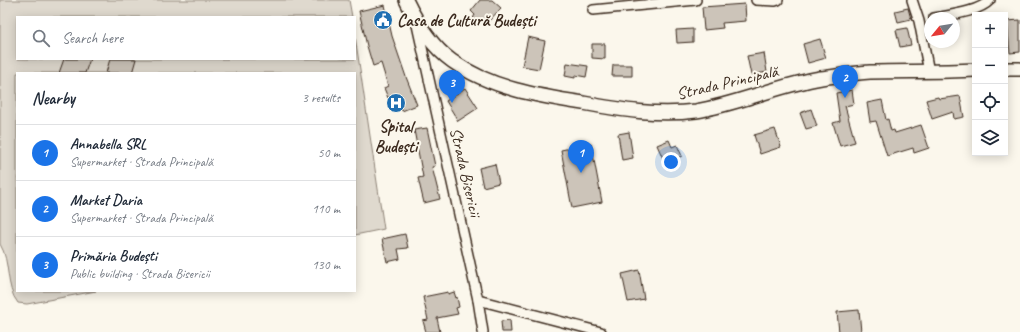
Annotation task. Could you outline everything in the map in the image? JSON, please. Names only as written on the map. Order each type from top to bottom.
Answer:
[{"type":"main road","name":"Strada Principală","points":[[406,0],[415,18],[429,39],[439,50],[451,60],[483,79],[520,91],[543,96],[635,112],[671,113],[698,110],[793,85],[848,74],[869,72],[972,70]]},
{"type":"main road","points":[[1008,69],[1020,69]]},
{"type":"street","points":[[593,10],[696,0]]},
{"type":"street","points":[[756,0],[778,0]]},
{"type":"street","points":[[912,0],[919,21],[929,72]]},
{"type":"street","points":[[960,13],[985,5],[990,0]]},
{"type":"street","name":"Strada Bisericii","points":[[415,18],[478,300],[483,332]]},
{"type":"street","points":[[919,21],[924,20]]},
{"type":"street","points":[[478,300],[601,332]]},
{"type":"shaded area","points":[[0,0],[349,0],[352,16],[16,16],[16,60],[356,60],[356,43],[384,229],[356,235],[356,72],[16,72],[16,292],[91,292],[27,304],[18,303],[11,290],[6,259],[0,244]]},
{"type":"building","points":[[480,0],[492,0],[501,8],[487,23],[484,20],[480,24],[473,18],[475,15],[471,11]]},
{"type":"building","points":[[745,4],[746,21],[722,23],[723,28],[704,30],[702,7]]},
{"type":"building","points":[[385,5],[392,36],[417,105],[402,111],[396,95],[388,98],[384,88],[388,86],[381,63],[373,66],[359,11]]},
{"type":"building","points":[[908,8],[911,19],[898,22],[895,11]]},
{"type":"building","points":[[1020,20],[1020,52],[1010,53],[1008,21]]},
{"type":"building","points":[[907,28],[911,45],[900,47],[896,30]]},
{"type":"building","points":[[693,29],[693,42],[677,43],[676,30]]},
{"type":"building","points":[[528,37],[545,41],[539,69],[522,66]]},
{"type":"building","points":[[820,39],[826,58],[808,63],[803,44]]},
{"type":"building","points":[[592,44],[605,44],[605,59],[592,58]]},
{"type":"building","points":[[764,53],[767,72],[751,75],[747,56]]},
{"type":"building","points":[[64,60],[90,60],[85,72],[59,72]]},
{"type":"building","points":[[110,60],[136,60],[132,72],[106,72]]},
{"type":"building","points":[[567,63],[588,66],[586,77],[575,75],[575,78],[565,76]]},
{"type":"building","points":[[613,65],[632,65],[632,76],[612,76]]},
{"type":"building","points":[[465,88],[478,108],[458,121],[446,101]]},
{"type":"building","points":[[852,90],[854,104],[845,106],[855,142],[840,146],[833,123],[840,121],[836,93]]},
{"type":"building","points":[[960,96],[964,117],[954,119],[953,112],[932,119],[926,100],[938,97],[939,99]]},
{"type":"building","points":[[882,100],[886,120],[888,119],[891,131],[894,130],[895,133],[921,125],[929,148],[914,153],[913,148],[887,156],[876,121],[870,122],[867,103]]},
{"type":"building","points":[[811,109],[817,126],[806,129],[800,113]]},
{"type":"building","points":[[427,128],[435,166],[432,167],[440,199],[424,203],[418,178],[423,177],[414,130]]},
{"type":"building","points":[[775,129],[781,147],[760,154],[754,135]]},
{"type":"building","points":[[629,132],[633,158],[622,160],[618,134]]},
{"type":"building","points":[[669,140],[672,147],[677,145],[682,156],[665,163],[657,145]]},
{"type":"building","points":[[591,144],[602,202],[572,208],[561,150]]},
{"type":"building","points":[[495,164],[499,183],[483,187],[479,168]]},
{"type":"building","points":[[405,234],[408,248],[398,249],[400,259],[387,262],[382,239]]},
{"type":"building","points":[[639,270],[644,299],[628,302],[622,274]]},
{"type":"building","points":[[448,292],[448,294],[454,292],[456,298],[457,297],[459,307],[456,308],[458,314],[437,318],[440,332],[426,332],[423,321],[428,320],[423,297]]},
{"type":"building","points":[[859,310],[861,332],[839,332],[837,312]]},
{"type":"building","points":[[510,320],[511,332],[502,332],[501,321]]},
{"type":"place","name":"Casa de Cultură Budești","points":[[383,20]]},
{"type":"place","name":"Market Daria","points":[[845,98]]},
{"type":"place","name":"Spital Budești","points":[[396,103]]},
{"type":"place","name":"Primăria Budești","points":[[452,103]]},
{"type":"place","name":"Annabella SRL","points":[[581,173]]}]
